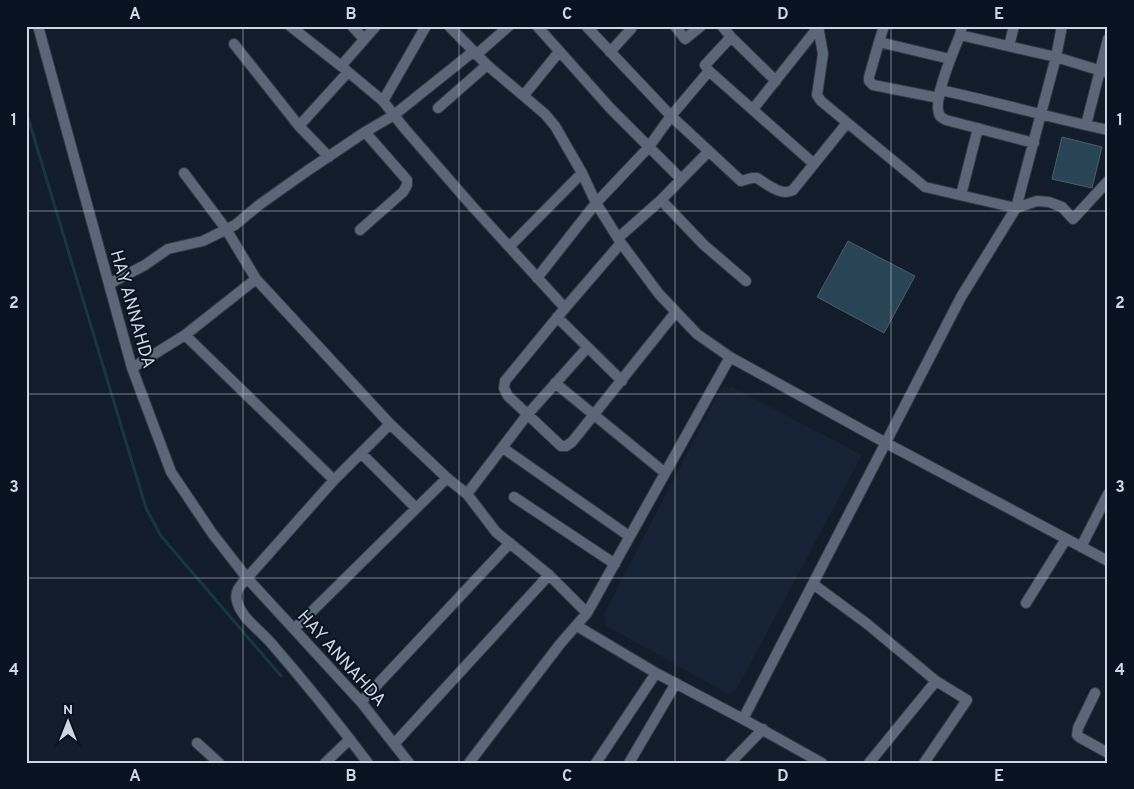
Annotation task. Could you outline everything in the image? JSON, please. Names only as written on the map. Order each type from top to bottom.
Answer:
[{"type":"street","name":"HAY ANNAHDA","points":[[38,26],[132,368],[171,472],[212,533],[247,578],[361,702],[409,763]]},
{"type":"street","points":[[290,26],[383,101],[472,206],[564,308]]},
{"type":"street","points":[[352,26],[364,39]]},
{"type":"street","points":[[299,126],[344,69],[364,39],[376,26]]},
{"type":"street","points":[[383,101],[426,26]]},
{"type":"street","points":[[450,26],[487,66],[545,114],[555,126],[596,202],[620,241],[659,294],[697,334],[730,357],[886,443],[1108,561]]},
{"type":"street","points":[[109,284],[145,265],[168,249],[203,241],[235,225],[259,205],[365,132],[394,115],[509,26]]},
{"type":"street","points":[[537,26],[648,148],[681,179]]},
{"type":"street","points":[[586,26],[672,116],[738,180],[757,178],[783,192],[789,193],[848,123]]},
{"type":"street","points":[[675,26],[686,39],[701,26]]},
{"type":"street","points":[[722,26],[776,81]]},
{"type":"street","points":[[752,109],[818,26]]},
{"type":"street","points":[[818,26],[823,54],[817,95],[821,101],[925,187],[1016,208],[1036,201],[1049,202],[1062,207],[1073,219],[1108,181]]},
{"type":"street","points":[[884,26],[869,77],[869,82],[873,85],[996,102],[1040,115],[1108,130]]},
{"type":"street","points":[[1009,46],[1014,26]]},
{"type":"street","points":[[744,719],[961,297],[1016,208],[1056,57],[1062,26]]},
{"type":"street","points":[[610,52],[632,27]]},
{"type":"street","points":[[1034,143],[946,120],[941,117],[939,113],[940,94],[950,59],[961,31],[1104,72]]},
{"type":"street","points":[[732,37],[704,66],[814,164]]},
{"type":"street","points":[[1086,125],[1104,72],[1108,39]]},
{"type":"street","points":[[879,42],[950,59]]},
{"type":"street","points":[[234,44],[299,126],[329,157]]},
{"type":"street","points":[[524,96],[559,52]]},
{"type":"street","points":[[438,108],[487,66]]},
{"type":"street","points":[[537,278],[596,202],[648,148],[709,71]]},
{"type":"street","points":[[961,195],[978,128]]},
{"type":"street","points":[[360,230],[403,192],[407,185],[407,180],[365,132]]},
{"type":"street","points":[[675,313],[622,381],[572,442],[566,446],[561,446],[508,396],[504,388],[505,381],[620,241],[708,151]]},
{"type":"street","points":[[184,173],[226,228],[256,279],[390,424],[447,478],[467,494],[496,532],[549,575],[587,613]]},
{"type":"street","points":[[510,246],[582,173]]},
{"type":"street","points":[[661,200],[704,245],[746,281]]},
{"type":"street","points":[[132,368],[185,335],[256,279]]},
{"type":"street","points":[[557,317],[622,381]]},
{"type":"street","points":[[185,335],[334,480]]},
{"type":"street","points":[[467,494],[527,414],[587,348]]},
{"type":"street","points":[[470,763],[560,644],[587,613],[664,472],[730,357]]},
{"type":"street","points":[[555,383],[664,472]]},
{"type":"street","points":[[368,763],[270,642],[248,619],[237,603],[237,592],[247,578],[334,480],[390,424]]},
{"type":"street","points":[[503,448],[629,536]]},
{"type":"street","points":[[361,453],[416,508]]},
{"type":"street","points":[[294,629],[447,478]]},
{"type":"street","points":[[1081,547],[1108,494]]},
{"type":"street","points":[[514,497],[615,564]]},
{"type":"street","points":[[1026,603],[1066,539]]},
{"type":"street","points":[[361,702],[510,543]]},
{"type":"street","points":[[394,744],[549,575]]},
{"type":"street","points":[[813,584],[866,623],[936,681],[965,698],[966,702],[924,763]]},
{"type":"street","points":[[577,626],[656,673],[762,729],[806,759],[822,763]]},
{"type":"street","points":[[596,763],[656,673]]},
{"type":"street","points":[[869,763],[936,681]]},
{"type":"street","points":[[629,763],[676,683]]},
{"type":"street","points":[[1095,693],[1078,728],[1077,735],[1108,753]]},
{"type":"street","points":[[730,763],[762,729]]},
{"type":"street","points":[[326,763],[350,739]]},
{"type":"street","points":[[197,743],[219,763]]},
{"type":"shaded area","points":[[732,387],[862,455],[736,690],[728,694],[605,625],[604,614],[721,388]]},
{"type":"building","points":[[1062,137],[1102,147],[1092,188],[1052,179]]},
{"type":"building","points":[[848,241],[915,276],[884,333],[817,297]]},
{"type":"waterway","points":[[26,111],[146,508],[161,536],[281,676]]}]
